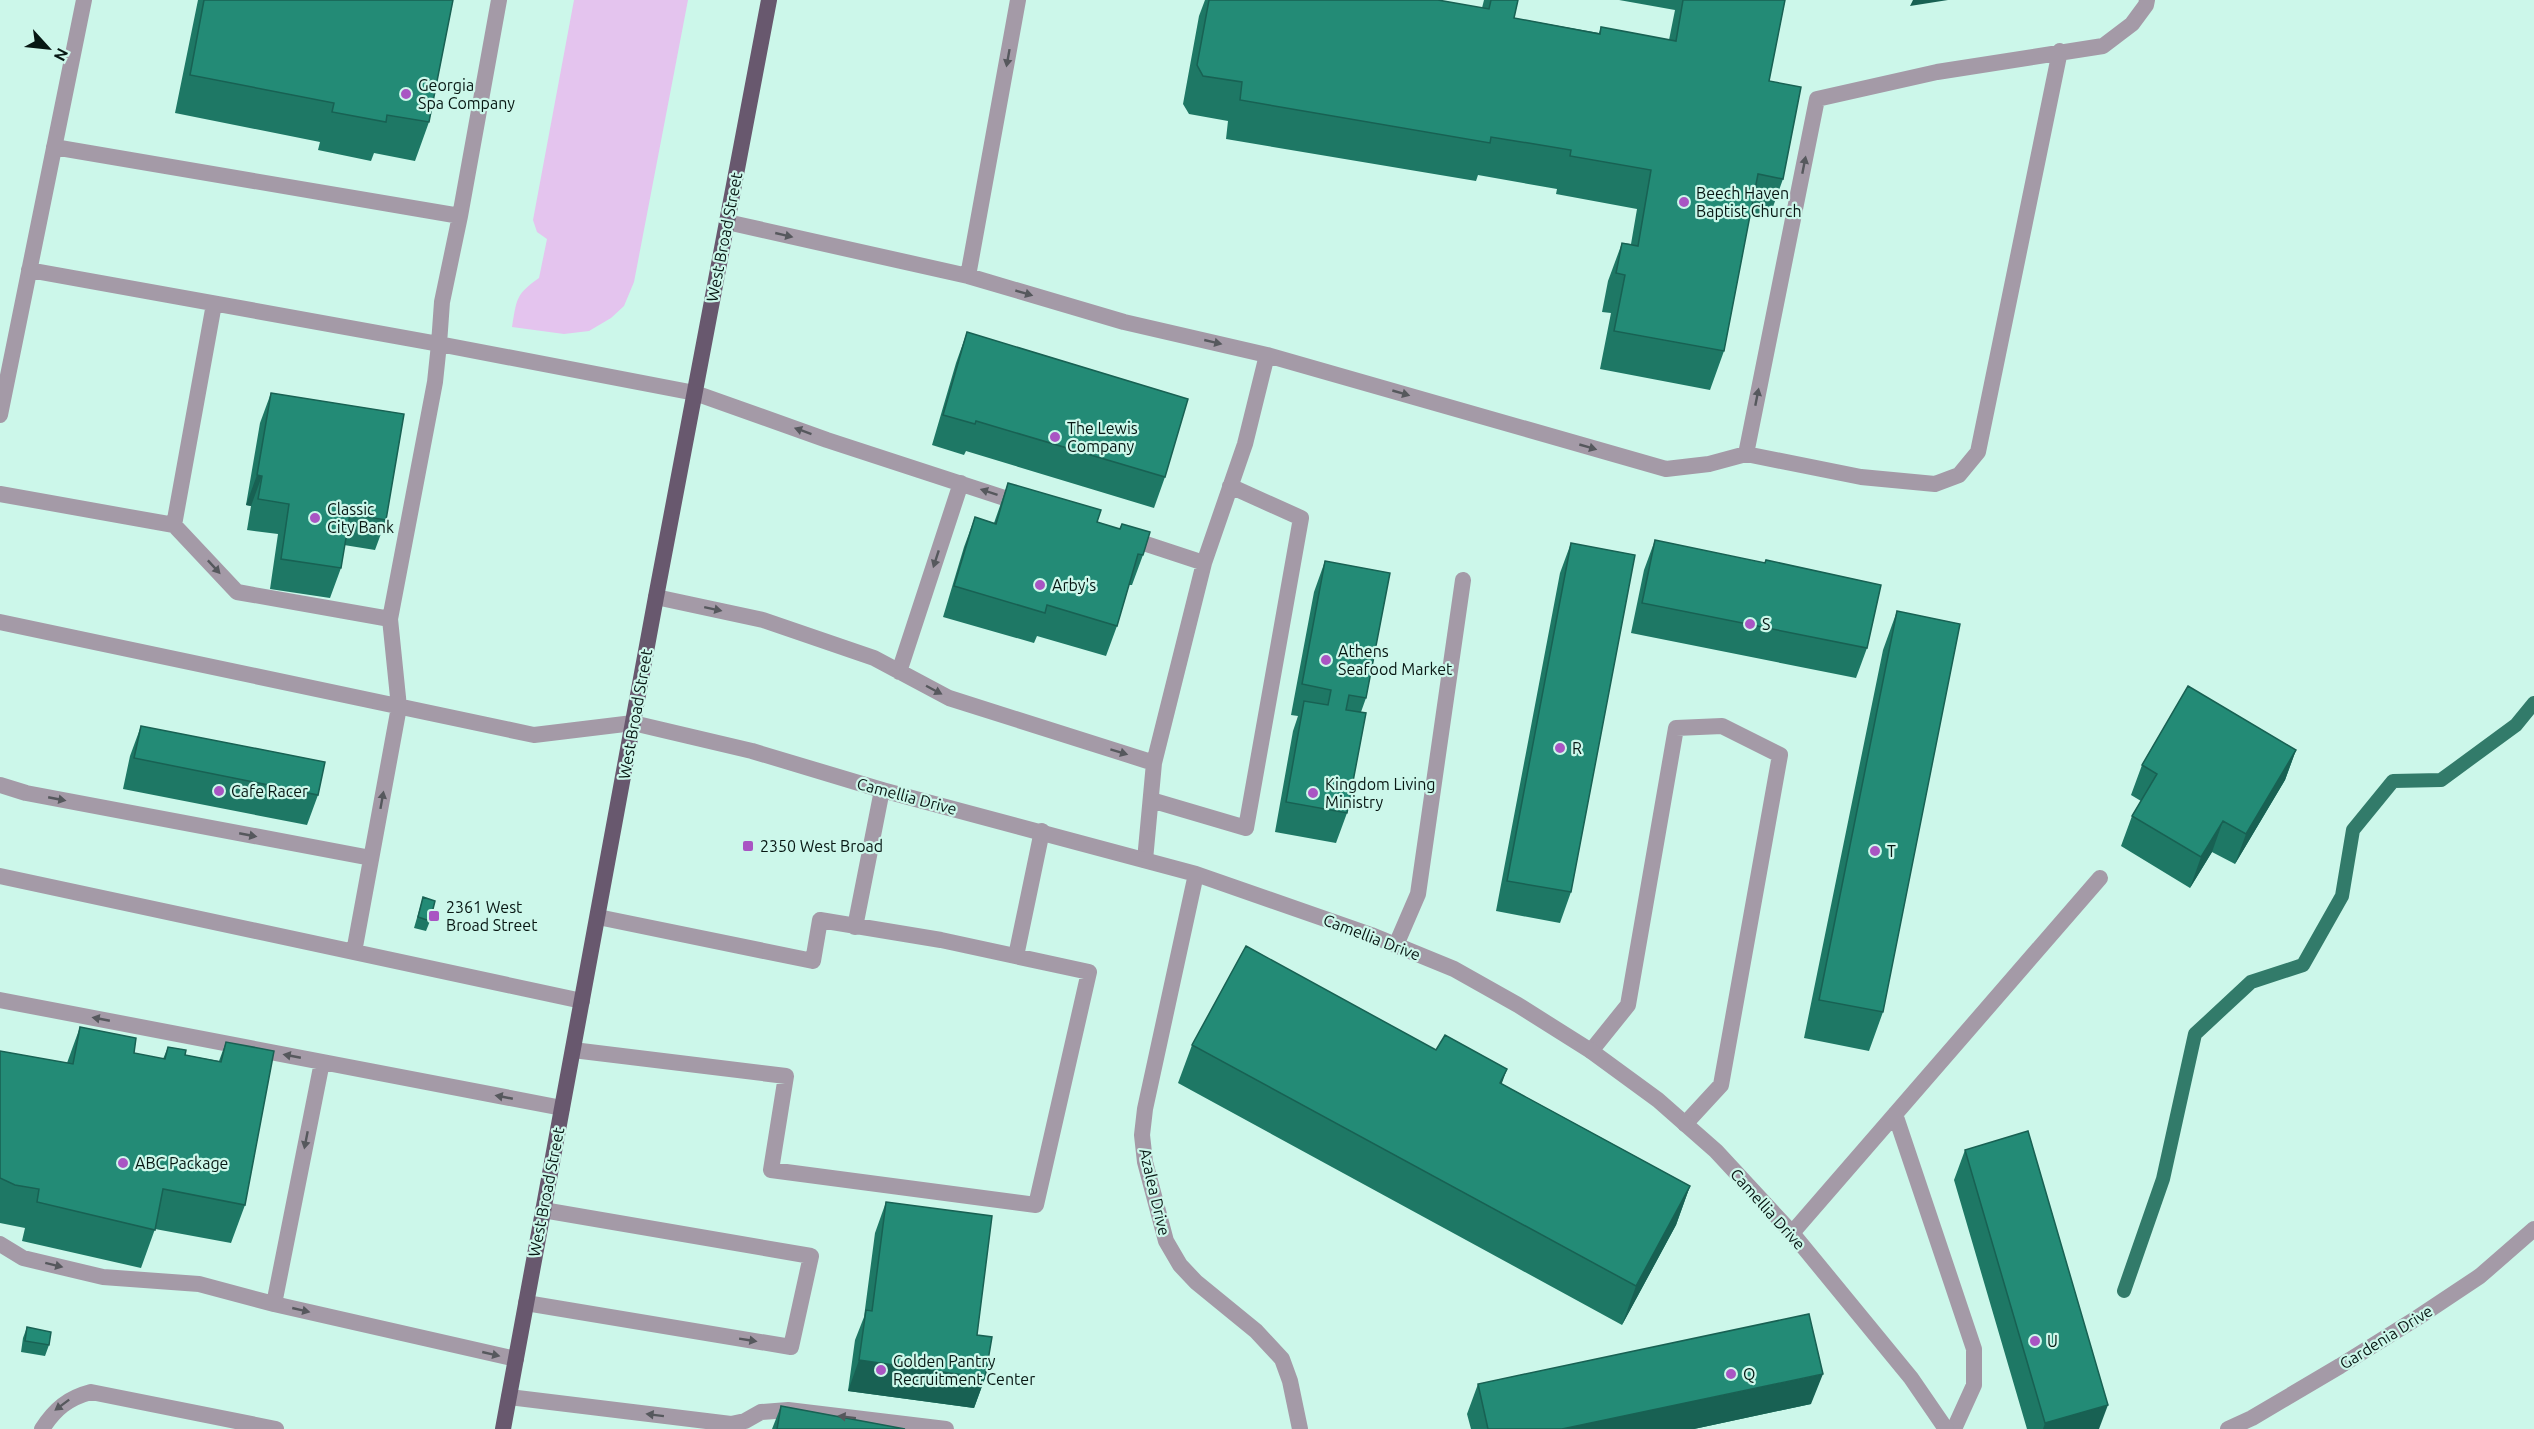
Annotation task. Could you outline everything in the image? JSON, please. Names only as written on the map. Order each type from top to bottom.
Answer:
[{"type":"main road","name":"West Broad Street","points":[[503,1429],[656,597],[769,0]]},
{"type":"street","points":[[0,416],[84,0]]},
{"type":"street","points":[[354,952],[399,707],[390,619],[435,382],[442,302],[499,0]]},
{"type":"street","points":[[968,276],[1018,0]]},
{"type":"street","points":[[1746,454],[1817,99],[1937,72],[2103,46],[2132,24],[2146,5],[2146,0]]},
{"type":"street","points":[[727,222],[968,276],[1124,322],[1267,355],[1666,469],[1709,464],[1746,454],[1861,477],[1935,484],[1959,475],[1978,452],[2060,51]]},
{"type":"street","points":[[54,147],[460,216]]},
{"type":"street","points":[[29,270],[695,393],[827,440],[1038,508]]},
{"type":"street","points":[[174,525],[214,304]]},
{"type":"street","points":[[1145,860],[1154,763],[1204,562],[1245,444],[1267,355]]},
{"type":"street","points":[[899,672],[961,483]]},
{"type":"street","points":[[1151,800],[1246,828],[1301,518],[1230,486]]},
{"type":"street","points":[[0,494],[174,525],[237,592],[390,619]]},
{"type":"street","points":[[1105,530],[1204,562]]},
{"type":"street","points":[[1396,945],[1418,894],[1463,580]]},
{"type":"street","points":[[656,597],[763,620],[874,658],[949,698],[1154,763]]},
{"type":"street","points":[[0,622],[534,735],[633,723]]},
{"type":"street","name":"Camellia Drive","points":[[633,723],[752,751],[882,789],[1196,874],[1396,945],[1454,969],[1518,1005],[1591,1051],[1658,1100],[1716,1151],[1792,1233],[1911,1378],[1946,1429]]},
{"type":"street","points":[[1591,1051],[1628,1005],[1676,728],[1722,726],[1780,755],[1721,1085],[1685,1124]]},
{"type":"street","points":[[0,785],[26,793],[371,858]]},
{"type":"street","points":[[855,927],[882,789]]},
{"type":"street","points":[[1016,956],[1042,831]]},
{"type":"street","name":"Azalea Drive","points":[[1196,874],[1145,1109],[1142,1135],[1145,1162],[1166,1241],[1180,1264],[1196,1282],[1256,1331],[1282,1359],[1290,1381],[1300,1429]]},
{"type":"street","points":[[0,876],[582,1001]]},
{"type":"street","points":[[1792,1233],[2100,878]]},
{"type":"street","points":[[573,1050],[786,1076],[771,1170],[1036,1204],[1089,972],[941,940],[820,921],[813,960],[598,917]]},
{"type":"street","points":[[0,1000],[562,1108]]},
{"type":"street","points":[[274,1304],[322,1062]]},
{"type":"street","points":[[1895,1114],[1974,1349],[1974,1384],[1954,1429]]},
{"type":"street","points":[[526,1303],[791,1347],[811,1256],[543,1210]]},
{"type":"street","name":"Gardenia Drive","points":[[2228,1429],[2272,1406],[2417,1318],[2480,1276],[2534,1229]]},
{"type":"street","points":[[0,1244],[23,1258],[103,1277],[199,1284],[274,1304],[516,1359]]},
{"type":"street","points":[[42,1429],[56,1410],[73,1397],[91,1392],[272,1429]]},
{"type":"street","points":[[508,1397],[731,1424],[745,1421],[761,1412],[788,1410],[946,1429]]},
{"type":"shaded area","points":[[574,0],[688,0],[634,282],[624,306],[611,318],[589,331],[564,334],[512,327],[518,298],[539,278],[547,239],[537,232],[533,220]]},
{"type":"building","points":[[204,0],[453,0],[429,122],[387,115],[386,122],[332,112],[334,103],[190,75]]},
{"type":"building","name":"Beech Haven Baptist Church","points":[[1209,0],[1438,0],[1489,9],[1491,0],[1518,0],[1514,18],[1600,34],[1601,27],[1676,41],[1683,0],[1785,0],[1769,81],[1801,87],[1783,179],[1758,174],[1724,351],[1614,331],[1625,275],[1616,273],[1622,243],[1638,246],[1651,170],[1570,156],[1571,150],[1491,137],[1490,143],[1240,100],[1242,82],[1203,76],[1197,65]]},
{"type":"building","name":"The Lewis Company","points":[[967,332],[1188,399],[1165,477],[976,421],[975,424],[943,415]]},
{"type":"building","name":"Classic City Bank","points":[[271,393],[404,414],[386,520],[350,514],[341,568],[281,559],[289,504],[258,499],[262,476],[257,475]]},
{"type":"building","name":"Arby's","points":[[1008,483],[1101,510],[1097,522],[1120,529],[1122,524],[1150,532],[1143,555],[1138,554],[1117,626],[1047,605],[1045,613],[954,586],[975,517],[996,524]]},
{"type":"building","points":[[1655,540],[1765,563],[1766,560],[1881,585],[1867,648],[1642,603]]},
{"type":"building","name":"R","points":[[1571,543],[1635,555],[1571,892],[1507,881]]},
{"type":"building","points":[[1325,561],[1390,573],[1366,698],[1349,695],[1346,710],[1366,713],[1347,813],[1286,802],[1304,701],[1328,705],[1331,690],[1302,684]]},
{"type":"building","name":"T","points":[[1897,611],[1960,624],[1883,1012],[1819,1000]]},
{"type":"building","points":[[2188,686],[2296,750],[2246,834],[2223,821],[2201,857],[2132,816],[2157,774],[2142,765]]},
{"type":"building","points":[[141,726],[325,762],[318,795],[134,758]]},
{"type":"building","points":[[423,897],[435,901],[430,921],[418,917]]},
{"type":"building","points":[[1246,946],[1436,1050],[1445,1035],[1507,1069],[1500,1083],[1690,1186],[1636,1286],[1192,1045]]},
{"type":"building","name":"ABC Package","points":[[80,1027],[136,1038],[134,1053],[165,1059],[168,1047],[186,1050],[185,1055],[221,1062],[226,1042],[274,1051],[245,1205],[163,1189],[155,1230],[37,1202],[39,1189],[15,1185],[0,1178],[0,1051],[73,1064]]},
{"type":"building","name":"U","points":[[2028,1131],[2108,1405],[2045,1423],[1965,1150]]},
{"type":"building","points":[[886,1202],[992,1216],[977,1335],[992,1337],[985,1378],[859,1360],[866,1310],[872,1311]]},
{"type":"building","points":[[1809,1314],[1823,1374],[1562,1429],[1488,1429],[1478,1384]]},
{"type":"building","points":[[27,1327],[51,1332],[49,1345],[25,1341]]},
{"type":"building","points":[[781,1406],[905,1429],[777,1429]]},
{"type":"waterway","points":[[2124,1291],[2163,1179],[2195,1034],[2251,982],[2303,965],[2342,896],[2353,830],[2393,781],[2441,780],[2516,725],[2534,703]]},
{"type":"place","name":"Georgia Spa Company","points":[[406,94]]},
{"type":"place","name":"Beech Haven Baptist Church","points":[[1684,202]]},
{"type":"place","name":"The Lewis Company","points":[[1055,437]]},
{"type":"place","name":"Classic City Bank","points":[[315,518]]},
{"type":"place","name":"Arby's","points":[[1040,585]]},
{"type":"place","name":"S","points":[[1750,624]]},
{"type":"place","name":"Athens Seafood Market","points":[[1326,660]]},
{"type":"place","name":"R","points":[[1560,748]]},
{"type":"place","name":"Cafe Racer","points":[[219,791]]},
{"type":"place","name":"Kingdom Living Ministry","points":[[1313,793]]},
{"type":"place","name":"2350 West Broad","points":[[748,846]]},
{"type":"place","name":"T","points":[[1875,851]]},
{"type":"place","name":"2361 West Broad Street","points":[[434,916]]},
{"type":"place","name":"ABC Package","points":[[123,1163]]},
{"type":"place","name":"U","points":[[2035,1341]]},
{"type":"place","name":"Golden Pantry Recruitment Center","points":[[881,1370]]},
{"type":"place","name":"Q","points":[[1731,1374]]}]
